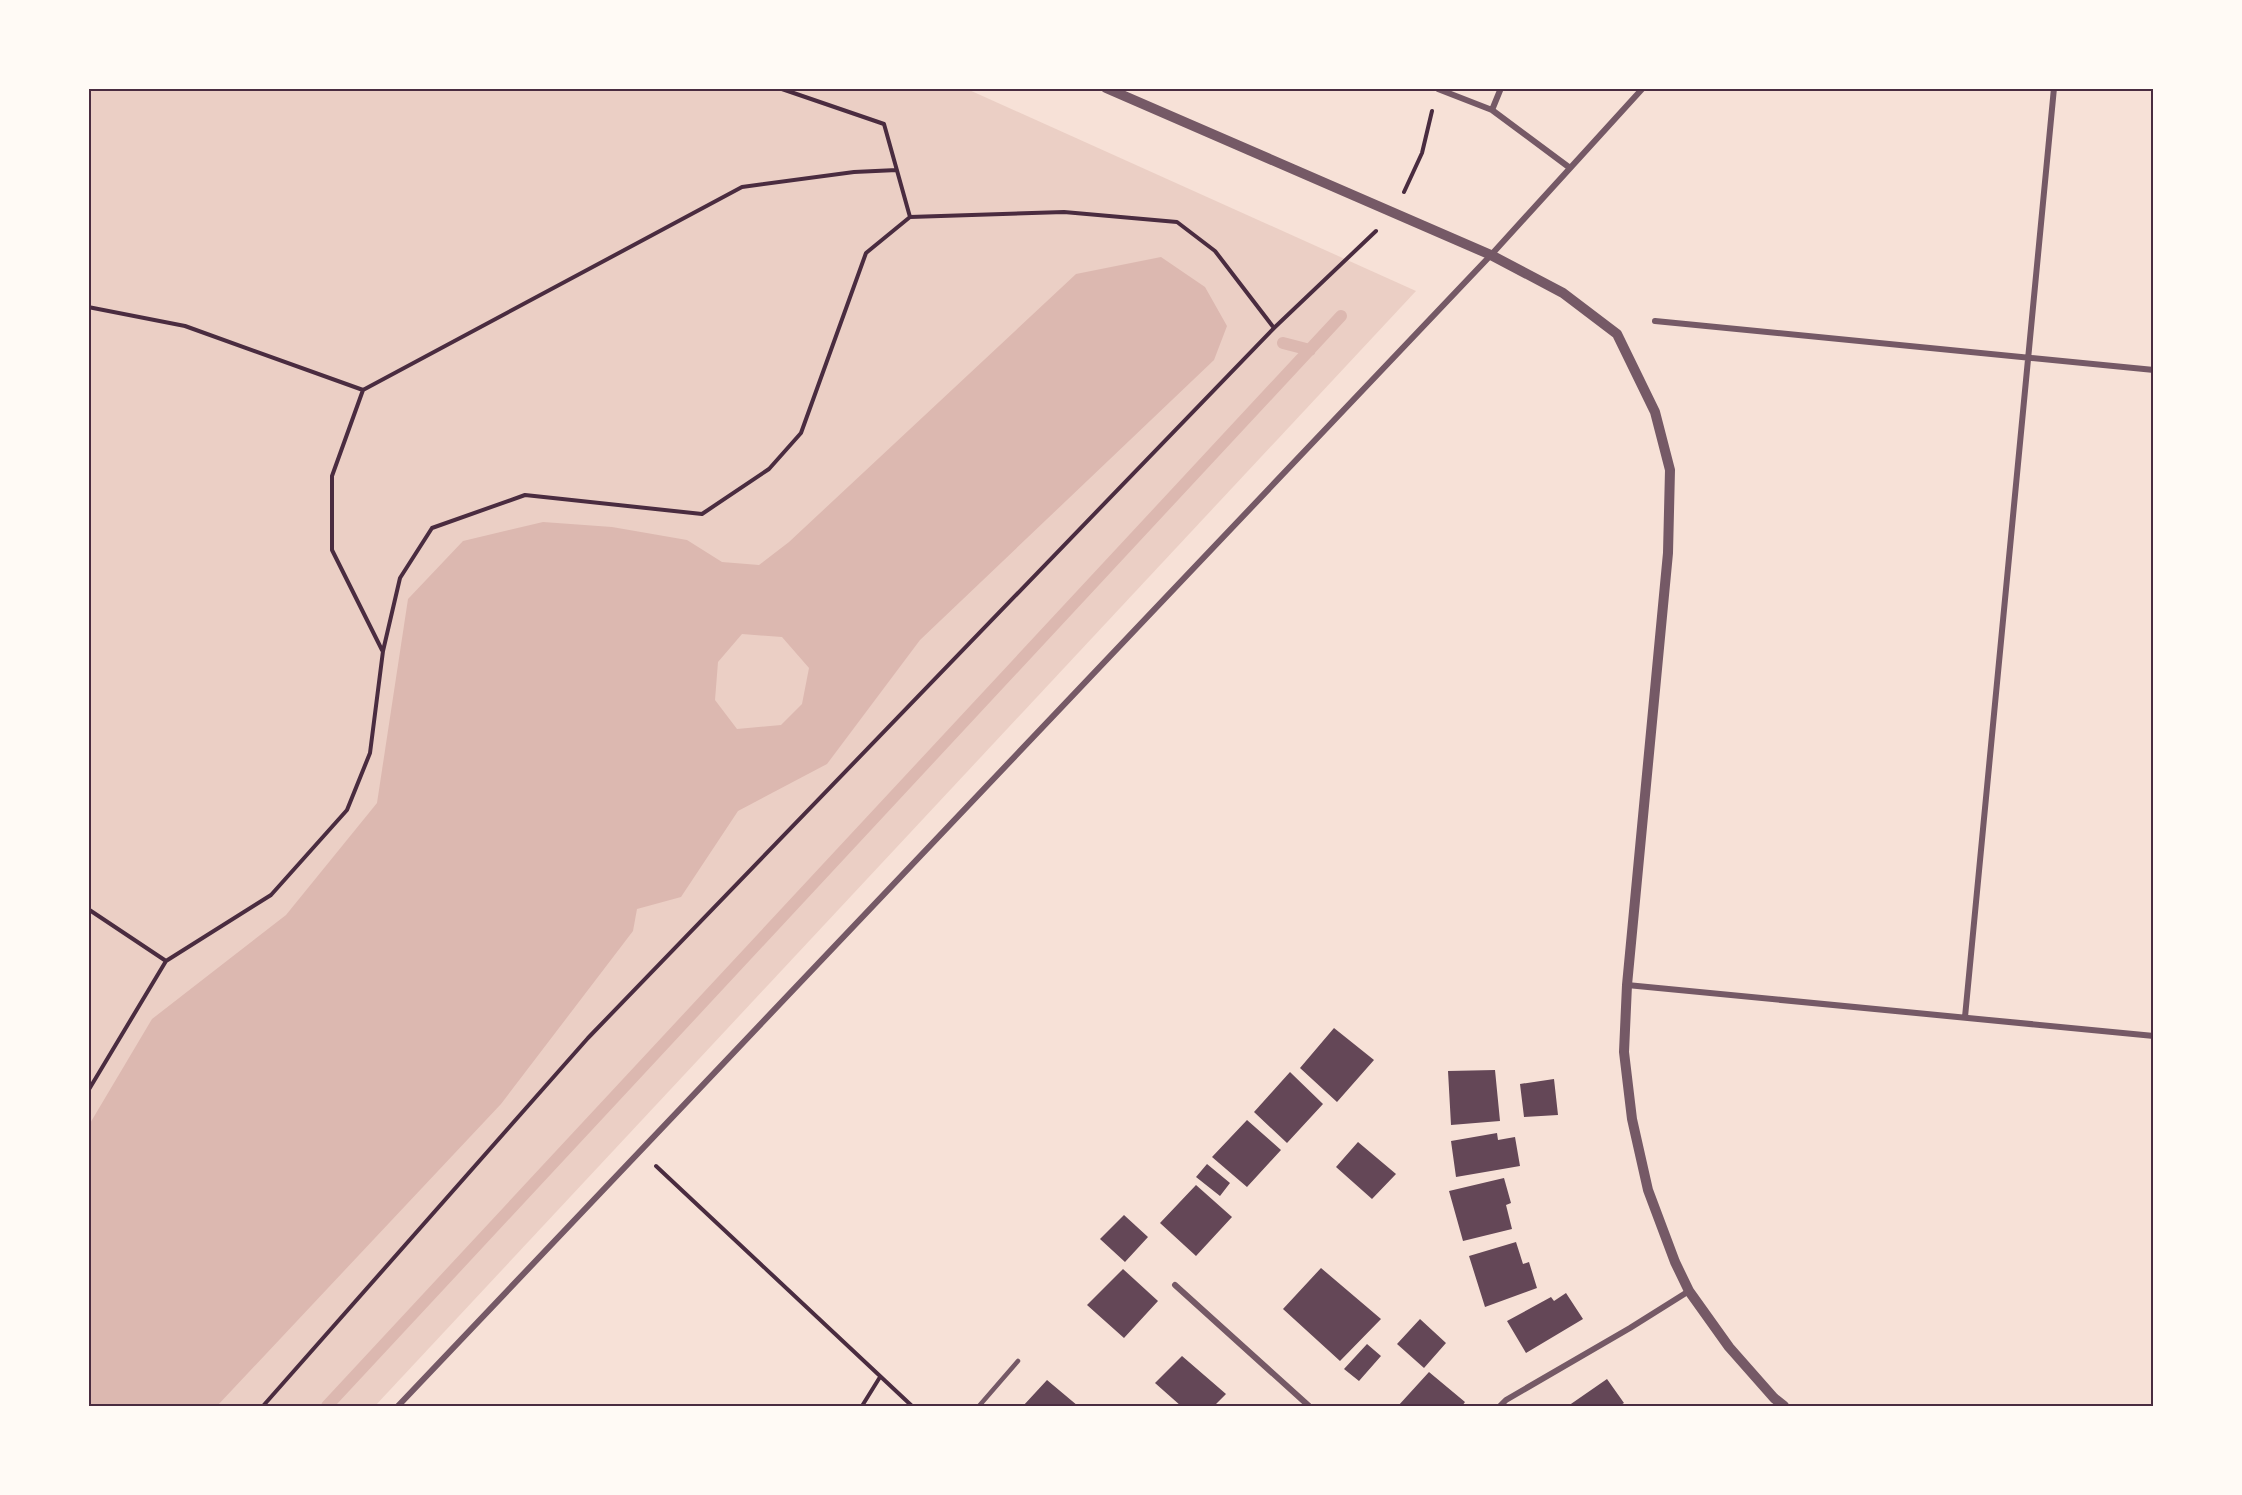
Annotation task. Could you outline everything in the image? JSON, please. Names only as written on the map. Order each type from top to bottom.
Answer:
[{"type":"street","points":[[1106,88],[1491,255],[1563,293],[1617,334],[1655,412],[1670,470],[1668,553],[1627,984],[1624,1052],[1632,1119],[1648,1190],[1674,1262],[1689,1291],[1729,1347],[1784,1407]]},
{"type":"street","points":[[1492,110],[1501,88]]},
{"type":"street","points":[[398,1407],[1491,255],[1643,88]]},
{"type":"street","points":[[1965,1017],[2030,359],[2054,88]]},
{"type":"street","points":[[1437,89],[1492,110],[1570,168]]},
{"type":"street","points":[[1655,321],[2154,370]]},
{"type":"street","points":[[1627,984],[2154,1036]]},
{"type":"street","points":[[1175,1285],[1309,1407]]},
{"type":"street","points":[[1500,1407],[1506,1400],[1689,1291]]},
{"type":"lane","points":[[979,1407],[1018,1360]]},
{"type":"path","points":[[780,88],[884,124],[910,217]]},
{"type":"path","points":[[263,1407],[588,1038],[1274,328],[1395,213],[1422,153],[1437,89]]},
{"type":"path","points":[[383,651],[332,550],[332,476],[363,390],[742,187],[854,172],[897,170]]},
{"type":"path","points":[[88,1091],[166,961],[271,895],[347,810],[370,753],[383,651],[400,578],[432,528],[525,495],[702,514],[769,469],[801,433],[866,253],[910,217],[1064,212],[1177,222],[1215,251],[1274,328]]},
{"type":"path","points":[[88,307],[185,326],[363,390]]},
{"type":"path","points":[[88,909],[166,961]]},
{"type":"path","points":[[640,1151],[912,1407]]},
{"type":"path","points":[[862,1407],[880,1377]]},
{"type":"shaded area","points":[[88,89],[967,89],[1416,291],[375,1406],[89,1406]]},
{"type":"shaded area","points":[[1161,257],[1205,287],[1227,326],[1214,360],[920,640],[827,764],[738,811],[681,897],[637,909],[633,931],[501,1104],[217,1406],[89,1406],[89,1125],[152,1019],[286,915],[377,803],[408,599],[463,541],[543,522],[612,527],[687,540],[722,562],[759,565],[789,542],[1076,274]],"holes":[[[742,634],[782,637],[809,668],[802,704],[781,725],[737,729],[715,700],[718,662]]]},
{"type":"building","points":[[1334,1028],[1374,1060],[1337,1102],[1300,1068]]},
{"type":"building","points":[[1495,1070],[1500,1121],[1451,1125],[1448,1071]]},
{"type":"building","points":[[1290,1072],[1323,1104],[1287,1143],[1254,1112]]},
{"type":"building","points":[[1554,1079],[1558,1115],[1524,1117],[1520,1084]]},
{"type":"building","points":[[1247,1120],[1281,1150],[1247,1187],[1212,1157]]},
{"type":"building","points":[[1497,1133],[1498,1140],[1515,1137],[1520,1166],[1456,1177],[1451,1141]]},
{"type":"building","points":[[1358,1142],[1396,1174],[1372,1199],[1336,1167]]},
{"type":"building","points":[[1207,1164],[1230,1183],[1220,1196],[1196,1177]]},
{"type":"building","points":[[1504,1178],[1511,1203],[1506,1205],[1512,1229],[1463,1241],[1449,1191]]},
{"type":"building","points":[[1196,1185],[1232,1217],[1196,1256],[1160,1223]]},
{"type":"building","points":[[1124,1215],[1148,1237],[1125,1262],[1100,1239]]},
{"type":"building","points":[[1516,1242],[1523,1264],[1529,1262],[1537,1288],[1485,1307],[1469,1256]]},
{"type":"building","points":[[1321,1268],[1381,1319],[1340,1361],[1283,1309]]},
{"type":"building","points":[[1123,1269],[1158,1301],[1124,1338],[1087,1305]]},
{"type":"building","points":[[1566,1293],[1583,1319],[1526,1353],[1507,1321],[1551,1297],[1554,1301]]},
{"type":"building","points":[[1420,1319],[1446,1343],[1424,1368],[1397,1344]]},
{"type":"building","points":[[1367,1344],[1381,1356],[1359,1381],[1344,1369]]},
{"type":"building","points":[[1182,1356],[1226,1394],[1214,1406],[1181,1406],[1155,1383]]},
{"type":"building","points":[[1429,1372],[1465,1402],[1462,1406],[1398,1406]]},
{"type":"building","points":[[1607,1379],[1624,1403],[1619,1406],[1568,1406]]},
{"type":"building","points":[[1047,1380],[1078,1406],[1023,1406]]},
{"type":"waterway","points":[[327,1406],[1341,316]]},
{"type":"waterway","points":[[1283,343],[1310,350]]}]
